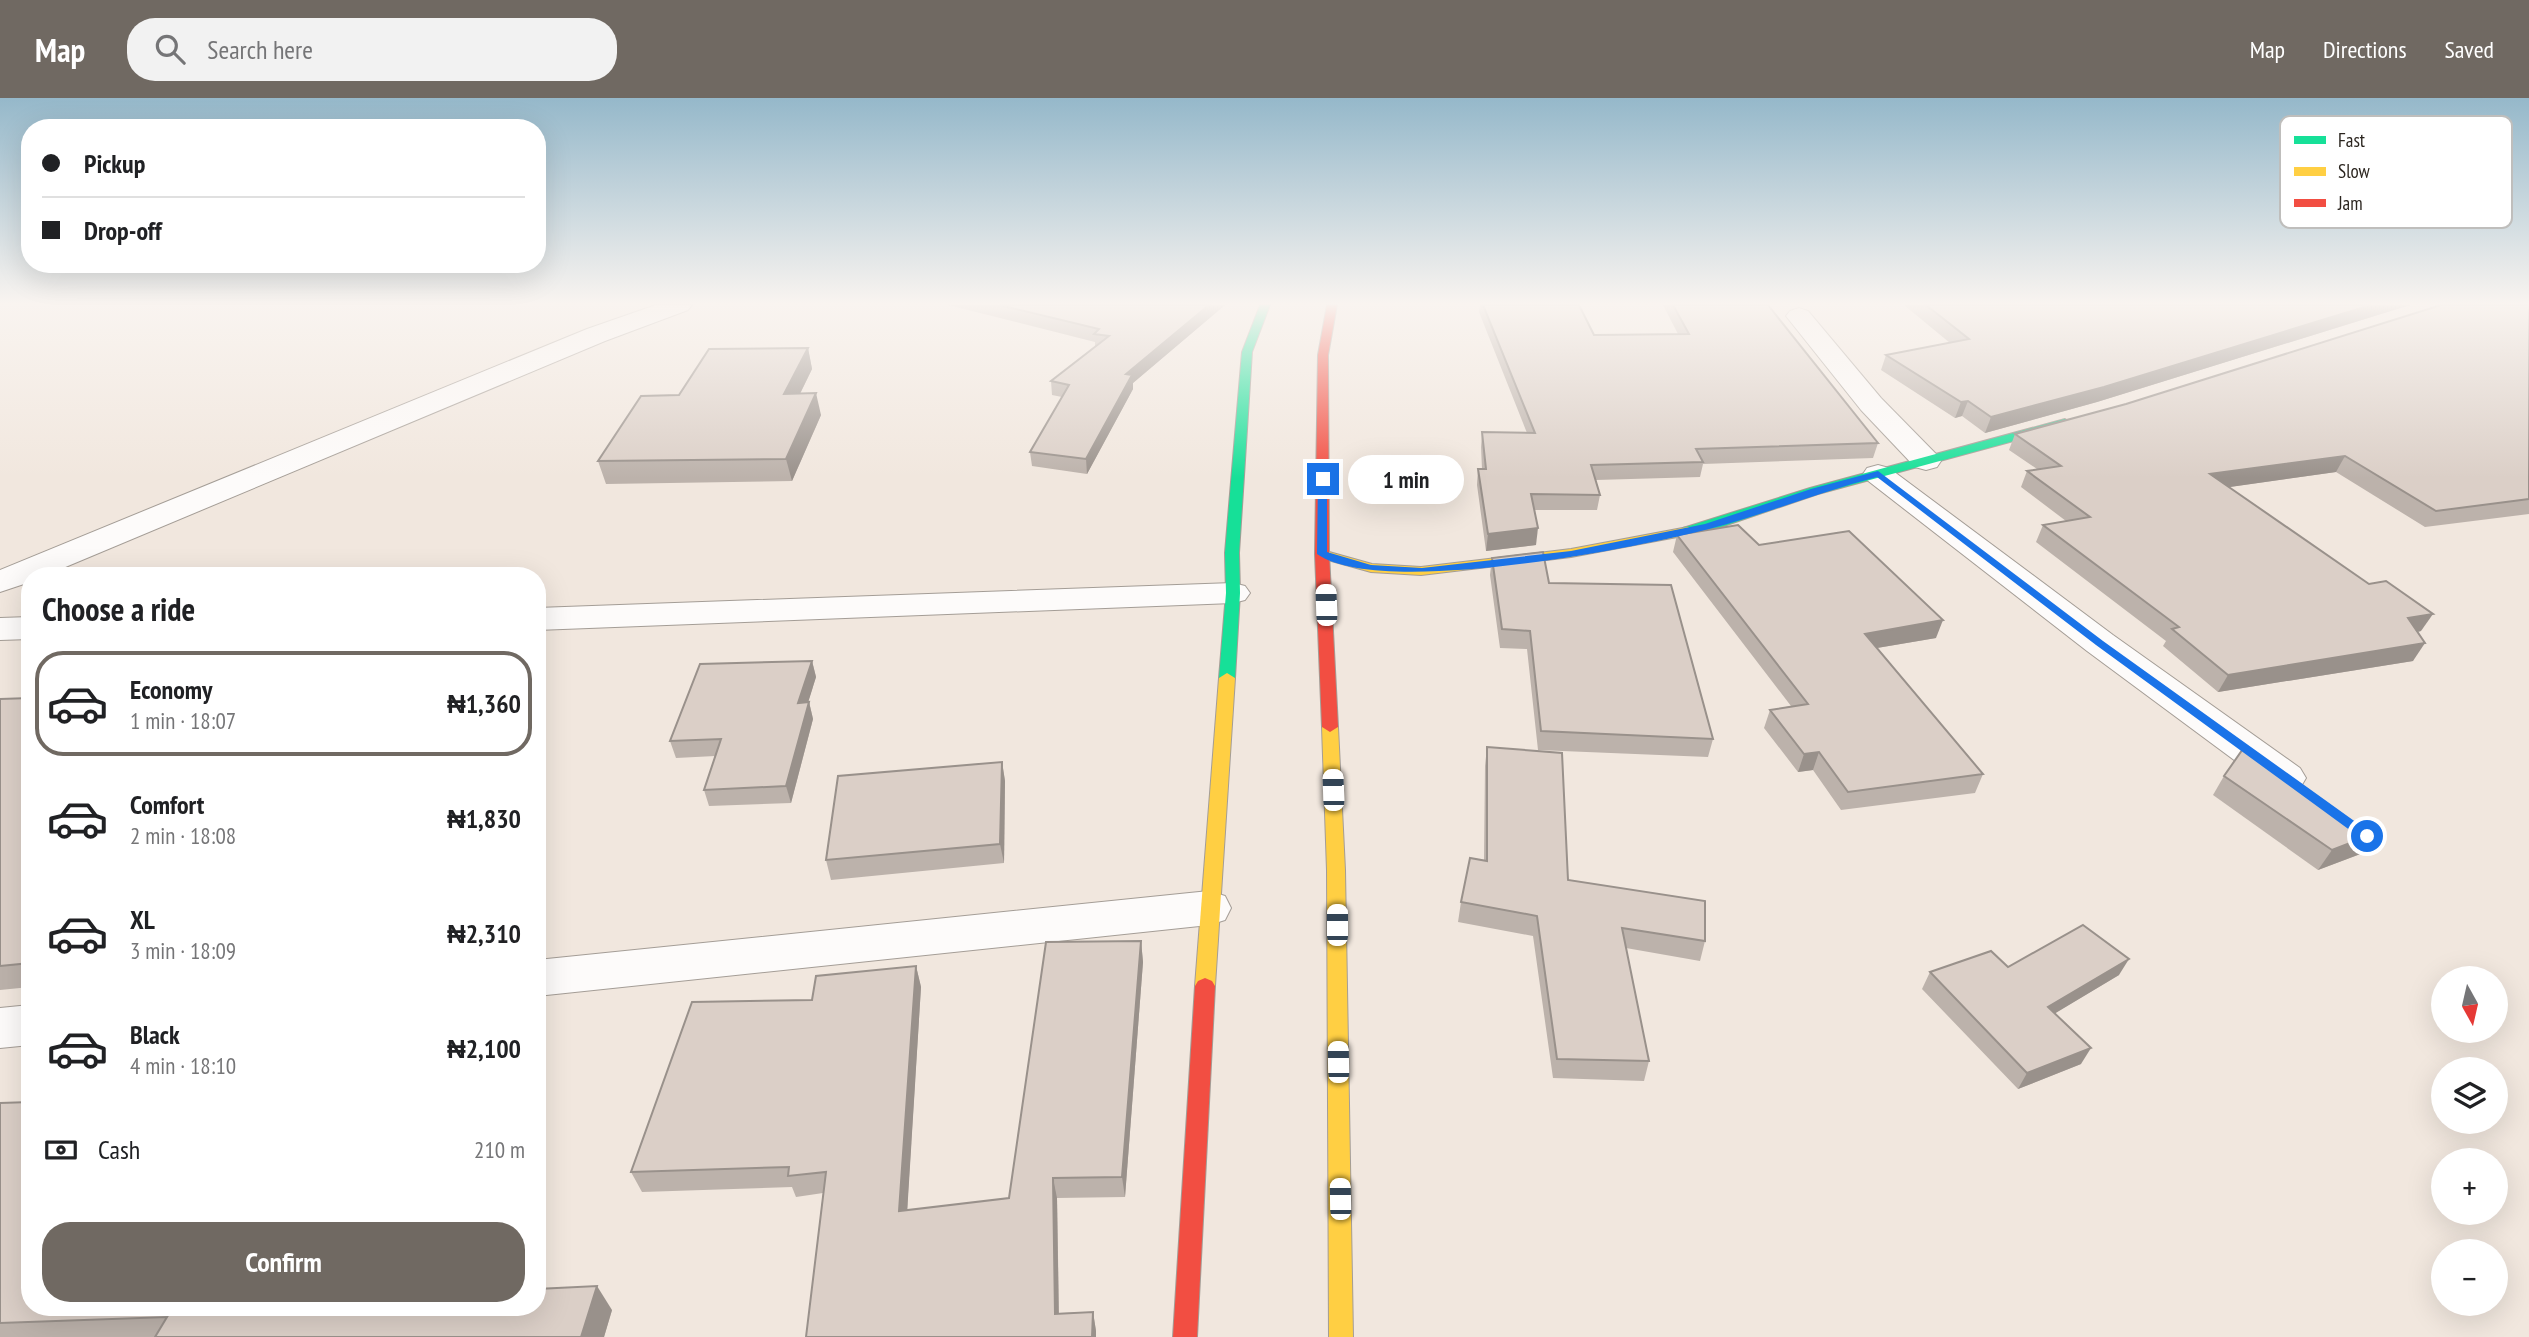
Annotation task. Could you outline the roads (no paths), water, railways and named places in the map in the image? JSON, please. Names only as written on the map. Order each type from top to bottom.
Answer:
[{"type":"main road","points":[[1185,1337],[1209,908],[1233,593],[1233,552],[1246,363]]},
{"type":"main road","points":[[1323,363],[1322,554],[1336,870],[1341,1337]]},
{"type":"main road","points":[[1322,554],[1371,568],[1422,570],[1571,554],[1707,527],[1814,491],[2082,418]]},
{"type":"street","points":[[36,567],[529,363]]},
{"type":"street","points":[[1837,363],[1871,404],[1926,461]]},
{"type":"street","points":[[1878,474],[2100,643],[2311,796]]},
{"type":"street","points":[[0,582],[21,573]]},
{"type":"street","points":[[546,619],[1233,593]]},
{"type":"street","points":[[0,629],[21,628]]},
{"type":"street","points":[[546,977],[1209,908]]},
{"type":"street","points":[[0,1028],[21,1026]]}]
